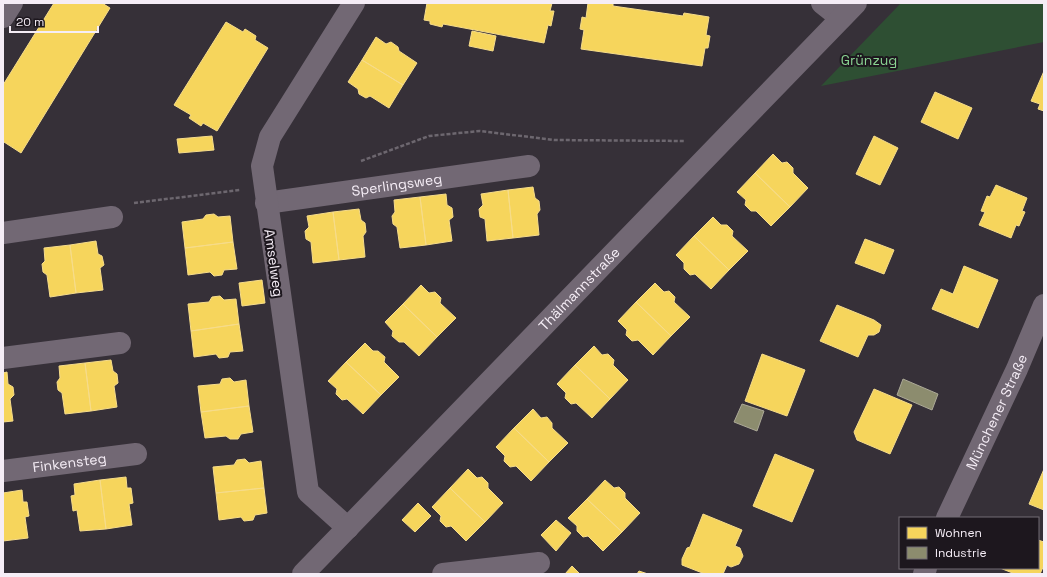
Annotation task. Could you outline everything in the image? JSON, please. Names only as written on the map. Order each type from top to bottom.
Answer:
[{"type":"street","points":[[3,17],[12,3]]},
{"type":"street","name":"Amselweg","points":[[348,528],[308,492],[266,203],[262,166],[270,137],[354,3]]},
{"type":"street","points":[[822,3],[849,11]]},
{"type":"street","name":"Thälmannstraße","points":[[308,573],[348,528],[849,11]]},
{"type":"street","name":"Sperlingsweg","points":[[266,203],[529,166]]},
{"type":"street","points":[[3,233],[112,218]]},
{"type":"street","name":"Münchener Straße","points":[[947,517],[1017,369],[1044,305]]},
{"type":"street","points":[[3,358],[120,343]]},
{"type":"street","name":"Finkensteg","points":[[3,471],[136,454]]},
{"type":"street","points":[[443,574],[539,563]]},
{"type":"green space","name":"Grünzug","points":[[901,3],[1044,3],[1044,42],[821,86]]},
{"type":"building: Wohnen","points":[[54,3],[102,3],[110,8],[21,153],[4,142],[3,144],[3,85]]},
{"type":"building: Wohnen","points":[[427,3],[552,3],[550,11],[554,11],[551,26],[548,25],[544,43],[443,24],[442,27],[430,24],[430,21],[424,20]]},
{"type":"building: Wohnen","points":[[588,3],[613,3],[613,6],[683,16],[684,13],[709,17],[706,35],[710,36],[708,48],[705,48],[702,66],[581,49],[584,30],[580,29],[582,17],[586,18]]},
{"type":"building: Wohnen","points":[[226,22],[243,32],[245,29],[256,36],[255,40],[268,48],[217,131],[203,123],[201,126],[189,118],[191,115],[174,105]]},
{"type":"building: Wohnen","points":[[472,31],[496,36],[493,51],[469,46]]},
{"type":"building: Wohnen","points":[[376,37],[386,44],[391,42],[398,47],[399,51],[417,63],[403,85],[362,60]]},
{"type":"building: Wohnen","points":[[362,60],[403,85],[389,108],[370,96],[366,98],[359,94],[358,89],[348,82]]},
{"type":"building: Wohnen","points":[[1044,71],[1044,111],[1038,109],[1040,104],[1031,101]]},
{"type":"building: Wohnen","points":[[935,92],[972,108],[958,139],[921,122]]},
{"type":"building: Wohnen","points":[[212,136],[214,150],[179,153],[177,139]]},
{"type":"building: Wohnen","points":[[874,136],[898,148],[880,185],[856,174]]},
{"type":"building: Wohnen","points":[[773,154],[782,163],[787,162],[793,168],[793,173],[808,188],[790,207],[755,173]]},
{"type":"building: Wohnen","points":[[755,173],[790,207],[771,226],[756,211],[751,211],[745,205],[746,200],[737,192]]},
{"type":"building: Wohnen","points":[[996,185],[1027,198],[1022,211],[1025,212],[1019,226],[1016,225],[1011,238],[979,225],[985,212],[981,211],[987,196],[990,197]]},
{"type":"building: Wohnen","points":[[533,187],[535,198],[539,201],[540,210],[537,214],[539,235],[513,238],[508,190]]},
{"type":"building: Wohnen","points":[[508,190],[513,238],[487,241],[485,219],[480,217],[479,209],[483,205],[481,194]]},
{"type":"building: Wohnen","points":[[446,194],[447,205],[452,208],[453,217],[449,220],[452,241],[426,245],[420,197]]},
{"type":"building: Wohnen","points":[[420,197],[426,245],[400,248],[397,227],[393,224],[392,216],[395,212],[394,200]]},
{"type":"building: Wohnen","points":[[359,209],[361,220],[365,223],[366,232],[363,236],[365,257],[339,260],[333,212]]},
{"type":"building: Wohnen","points":[[333,212],[339,260],[313,263],[311,242],[306,239],[305,231],[309,227],[307,216]]},
{"type":"building: Wohnen","points":[[214,214],[218,217],[230,216],[233,242],[185,248],[182,222],[203,219],[206,215]]},
{"type":"building: Wohnen","points":[[713,217],[721,225],[727,225],[733,231],[732,236],[748,251],[729,270],[694,236]]},
{"type":"building: Wohnen","points":[[694,236],[729,270],[711,289],[695,274],[690,275],[684,269],[684,263],[676,255]]},
{"type":"building: Wohnen","points":[[865,239],[894,250],[884,274],[855,263]]},
{"type":"building: Wohnen","points":[[96,241],[98,254],[102,256],[104,265],[100,268],[103,290],[76,293],[70,245]]},
{"type":"building: Wohnen","points":[[233,242],[237,269],[224,270],[222,275],[214,276],[210,272],[188,275],[185,248]]},
{"type":"building: Wohnen","points":[[70,245],[76,293],[50,297],[47,275],[43,272],[42,264],[45,261],[44,248]]},
{"type":"building: Wohnen","points":[[964,266],[998,280],[978,328],[932,309],[941,289],[953,294]]},
{"type":"building: Wohnen","points":[[262,280],[265,303],[242,306],[239,283]]},
{"type":"building: Wohnen","points":[[655,283],[664,292],[669,291],[675,297],[674,302],[690,317],[671,336],[636,302]]},
{"type":"building: Wohnen","points":[[421,285],[429,293],[435,292],[441,298],[440,303],[456,318],[437,337],[403,304]]},
{"type":"building: Wohnen","points":[[220,296],[224,300],[236,299],[239,324],[191,331],[188,304],[209,302],[212,297]]},
{"type":"building: Wohnen","points":[[636,302],[671,336],[653,355],[638,340],[632,341],[626,335],[627,330],[618,321]]},
{"type":"building: Wohnen","points":[[403,304],[437,337],[419,356],[404,342],[399,342],[392,336],[393,331],[385,322]]},
{"type":"building: Wohnen","points":[[837,305],[874,320],[881,325],[879,332],[874,335],[868,335],[858,357],[820,341]]},
{"type":"building: Wohnen","points":[[239,324],[243,351],[230,352],[228,357],[219,358],[216,354],[194,357],[191,331]]},
{"type":"building: Wohnen","points":[[365,343],[373,351],[378,351],[385,357],[384,362],[399,377],[381,395],[346,362]]},
{"type":"building: Wohnen","points":[[594,346],[602,355],[608,354],[614,360],[613,365],[628,380],[610,399],[575,365]]},
{"type":"building: Wohnen","points":[[762,354],[805,370],[787,416],[745,401]]},
{"type":"building: Wohnen","points":[[111,360],[113,371],[117,374],[118,383],[114,386],[117,407],[91,411],[85,363]]},
{"type":"building: Wohnen","points":[[346,362],[381,395],[363,414],[347,399],[342,400],[336,394],[337,389],[328,381]]},
{"type":"building: Wohnen","points":[[85,363],[91,411],[65,414],[62,393],[58,390],[57,382],[60,378],[59,366]]},
{"type":"building: Wohnen","points":[[575,365],[610,399],[592,418],[576,403],[571,404],[565,398],[566,393],[557,384]]},
{"type":"building: Wohnen","points":[[7,372],[8,384],[13,387],[14,395],[10,399],[13,421],[3,422],[3,373]]},
{"type":"building: Wohnen","points":[[230,378],[234,382],[246,380],[249,406],[201,412],[198,386],[220,384],[222,379]]},
{"type":"building: Wohnen","points":[[874,389],[912,405],[890,454],[857,440],[854,432]]},
{"type":"building: Wohnen","points":[[249,406],[253,432],[241,434],[238,439],[230,439],[226,436],[205,438],[201,412]]},
{"type":"building: Wohnen","points":[[533,409],[541,418],[547,417],[552,423],[552,428],[568,443],[549,462],[514,428]]},
{"type":"building: Wohnen","points":[[514,428],[549,462],[531,481],[516,466],[510,467],[504,461],[505,456],[496,447]]},
{"type":"building: Wohnen","points":[[775,454],[814,470],[792,522],[753,506]]},
{"type":"building: Wohnen","points":[[245,459],[249,463],[261,461],[264,488],[216,493],[213,467],[234,465],[237,460]]},
{"type":"building: Wohnen","points":[[468,469],[477,478],[482,477],[488,483],[488,488],[503,503],[485,522],[450,488]]},
{"type":"building: Wohnen","points":[[1044,469],[1044,510],[1029,504]]},
{"type":"building: Wohnen","points":[[126,477],[127,488],[131,488],[133,503],[129,504],[132,525],[106,529],[100,480]]},
{"type":"building: Wohnen","points":[[100,480],[106,529],[80,531],[77,510],[73,511],[71,496],[75,495],[74,484]]},
{"type":"building: Wohnen","points":[[605,480],[614,488],[619,487],[625,493],[625,498],[640,513],[622,532],[587,499]]},
{"type":"building: Wohnen","points":[[264,488],[267,513],[255,515],[253,520],[244,521],[241,517],[219,520],[216,493]]},
{"type":"building: Wohnen","points":[[450,488],[485,522],[466,541],[451,526],[446,527],[440,521],[441,516],[432,507]]},
{"type":"building: Wohnen","points":[[22,490],[23,502],[27,502],[29,516],[25,517],[28,538],[3,541],[3,493]]},
{"type":"building: Wohnen","points":[[587,499],[622,532],[603,551],[588,536],[583,537],[577,531],[577,526],[568,518]]},
{"type":"building: Wohnen","points":[[418,503],[431,516],[415,532],[402,520]]},
{"type":"building: Wohnen","points":[[703,514],[742,530],[735,546],[740,548],[743,556],[739,564],[731,567],[727,565],[723,574],[705,574],[682,565],[682,559],[687,548],[690,547]]},
{"type":"building: Wohnen","points":[[556,520],[571,533],[556,551],[541,535]]},
{"type":"building: Wohnen","points":[[1039,540],[1044,542],[1044,565],[1040,574],[1015,574],[1002,569],[1039,569]]},
{"type":"building: Wohnen","points":[[572,566],[580,574],[565,574]]},
{"type":"building: Wohnen","points":[[639,571],[648,574],[637,574]]},
{"type":"building: Industrie","points":[[903,379],[938,394],[932,410],[897,395]]},
{"type":"building: Industrie","points":[[742,404],[764,411],[757,431],[734,422]]}]
